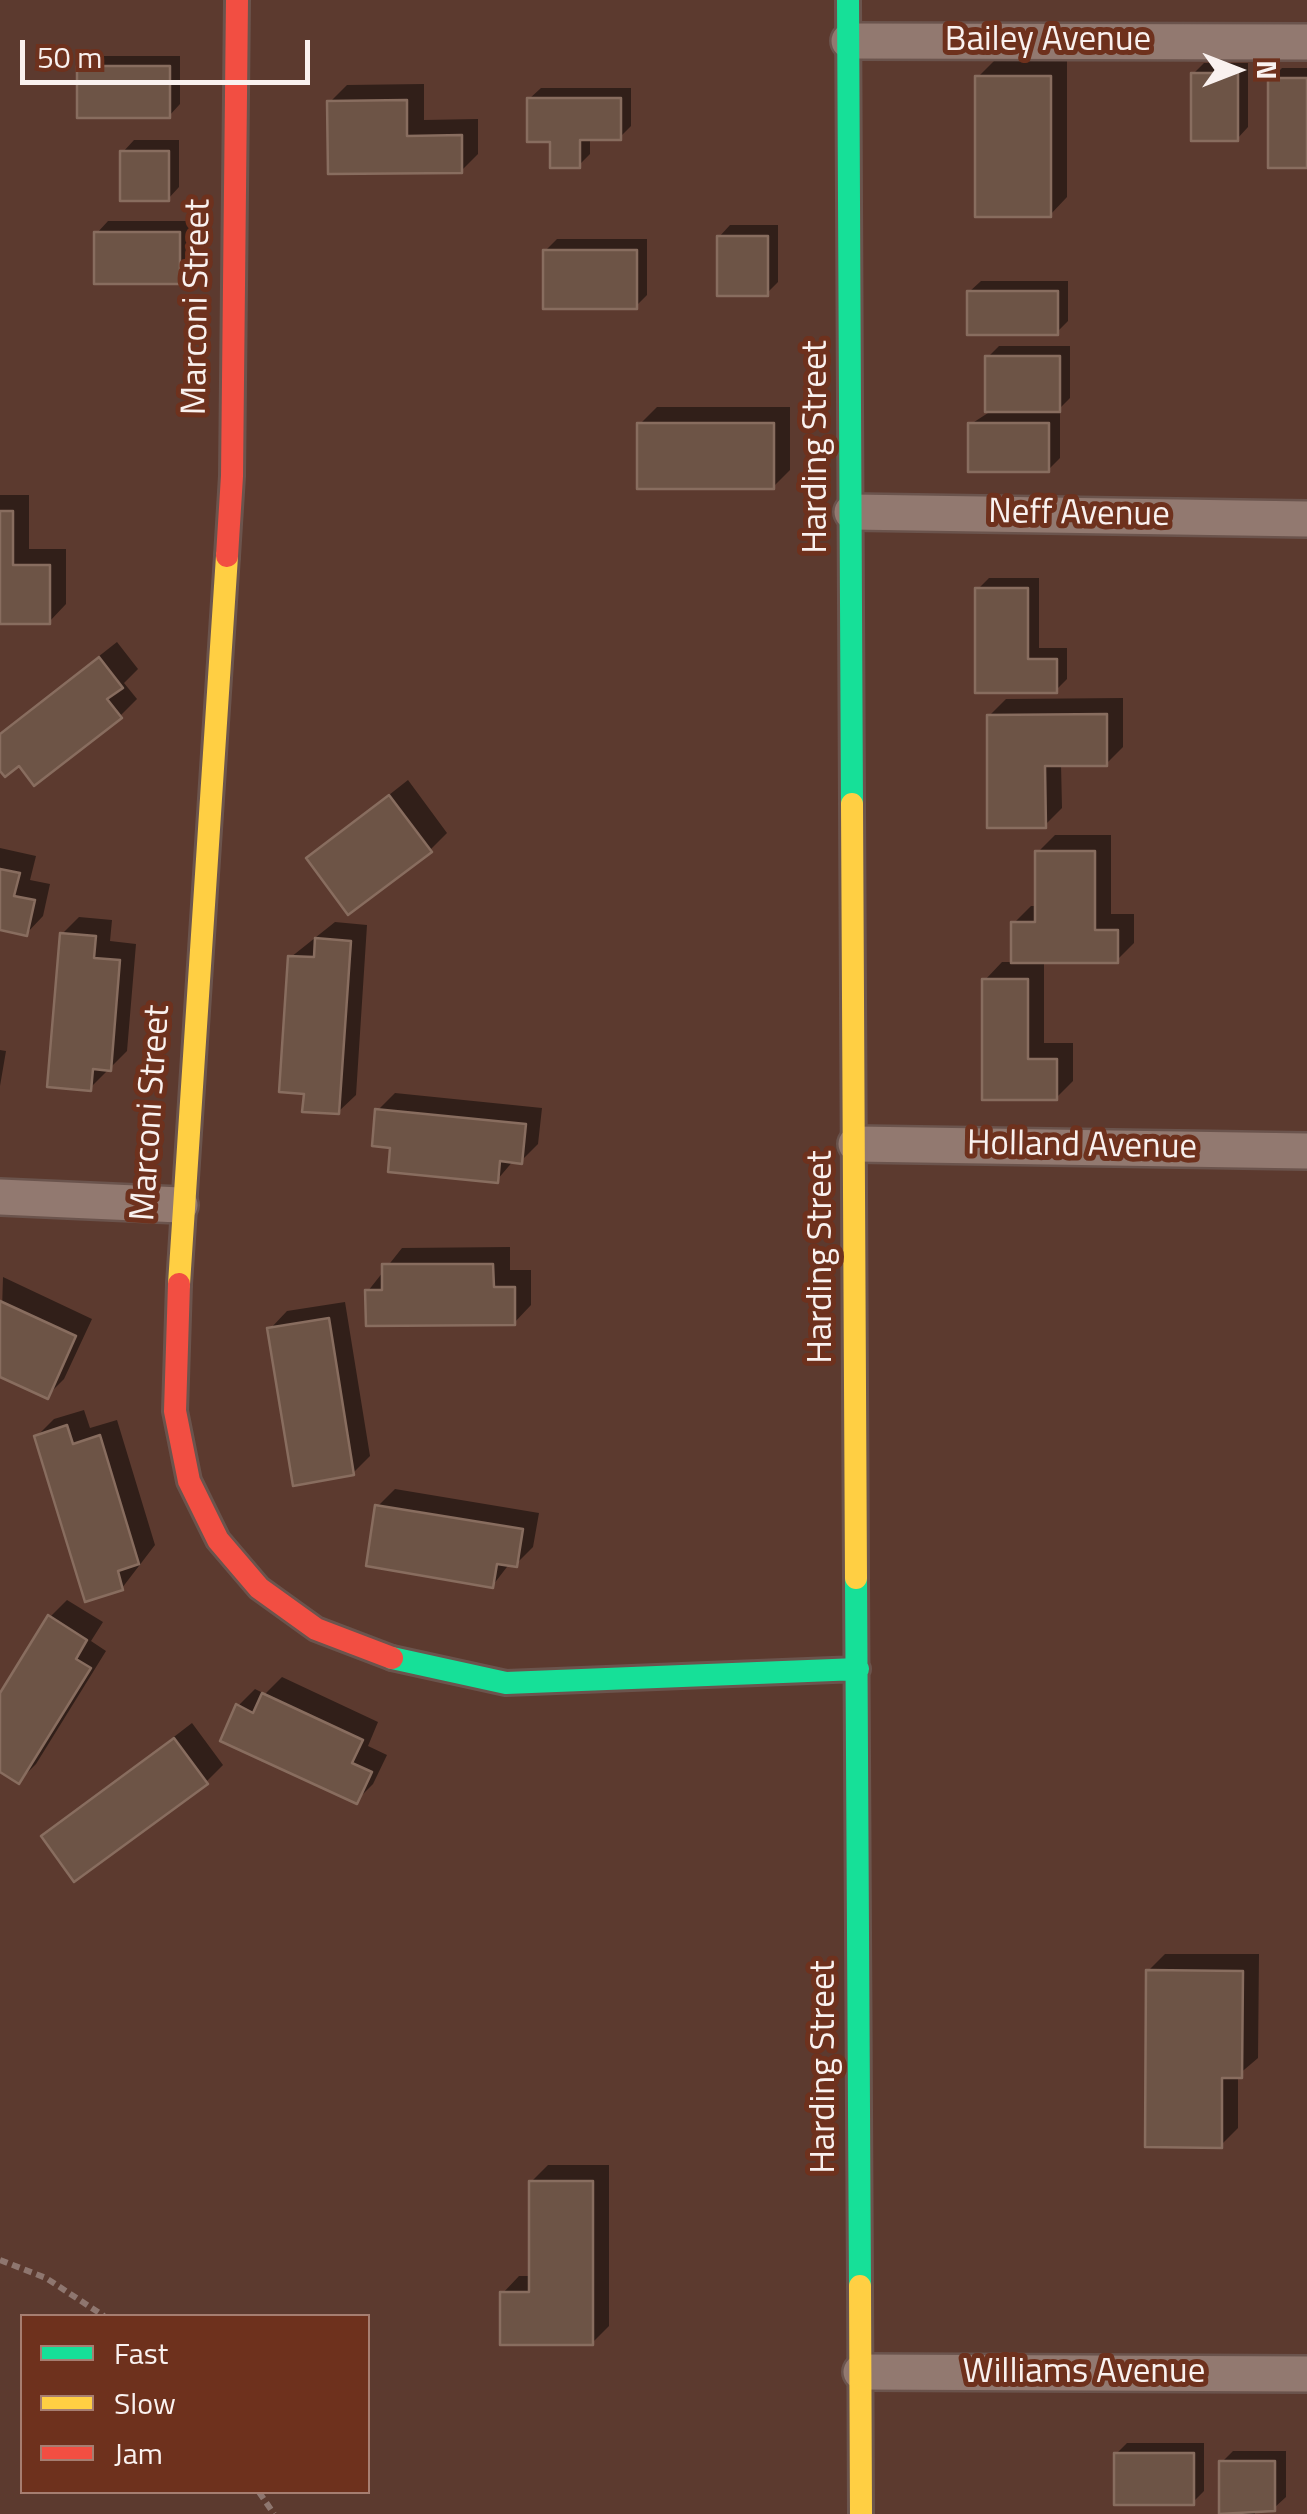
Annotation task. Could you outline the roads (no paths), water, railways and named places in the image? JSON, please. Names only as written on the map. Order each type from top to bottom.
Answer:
[{"type":"street","name":"Marconi Street","points":[[237,0],[232,476],[180,1205],[174,1411],[189,1481],[218,1540],[259,1588],[299,1619],[386,1657],[506,1683],[858,1669]]},
{"type":"street","name":"Harding Street","points":[[848,0],[861,2514]]},
{"type":"street","name":"Bailey Avenue","points":[[849,41],[1307,42]]},
{"type":"street","name":"Neff Avenue","points":[[852,512],[1307,519]]},
{"type":"street","name":"Holland Avenue","points":[[856,1144],[1307,1151]]},
{"type":"street","points":[[0,1196],[180,1205]]},
{"type":"street","name":"Williams Avenue","points":[[861,2372],[1307,2374]]}]
